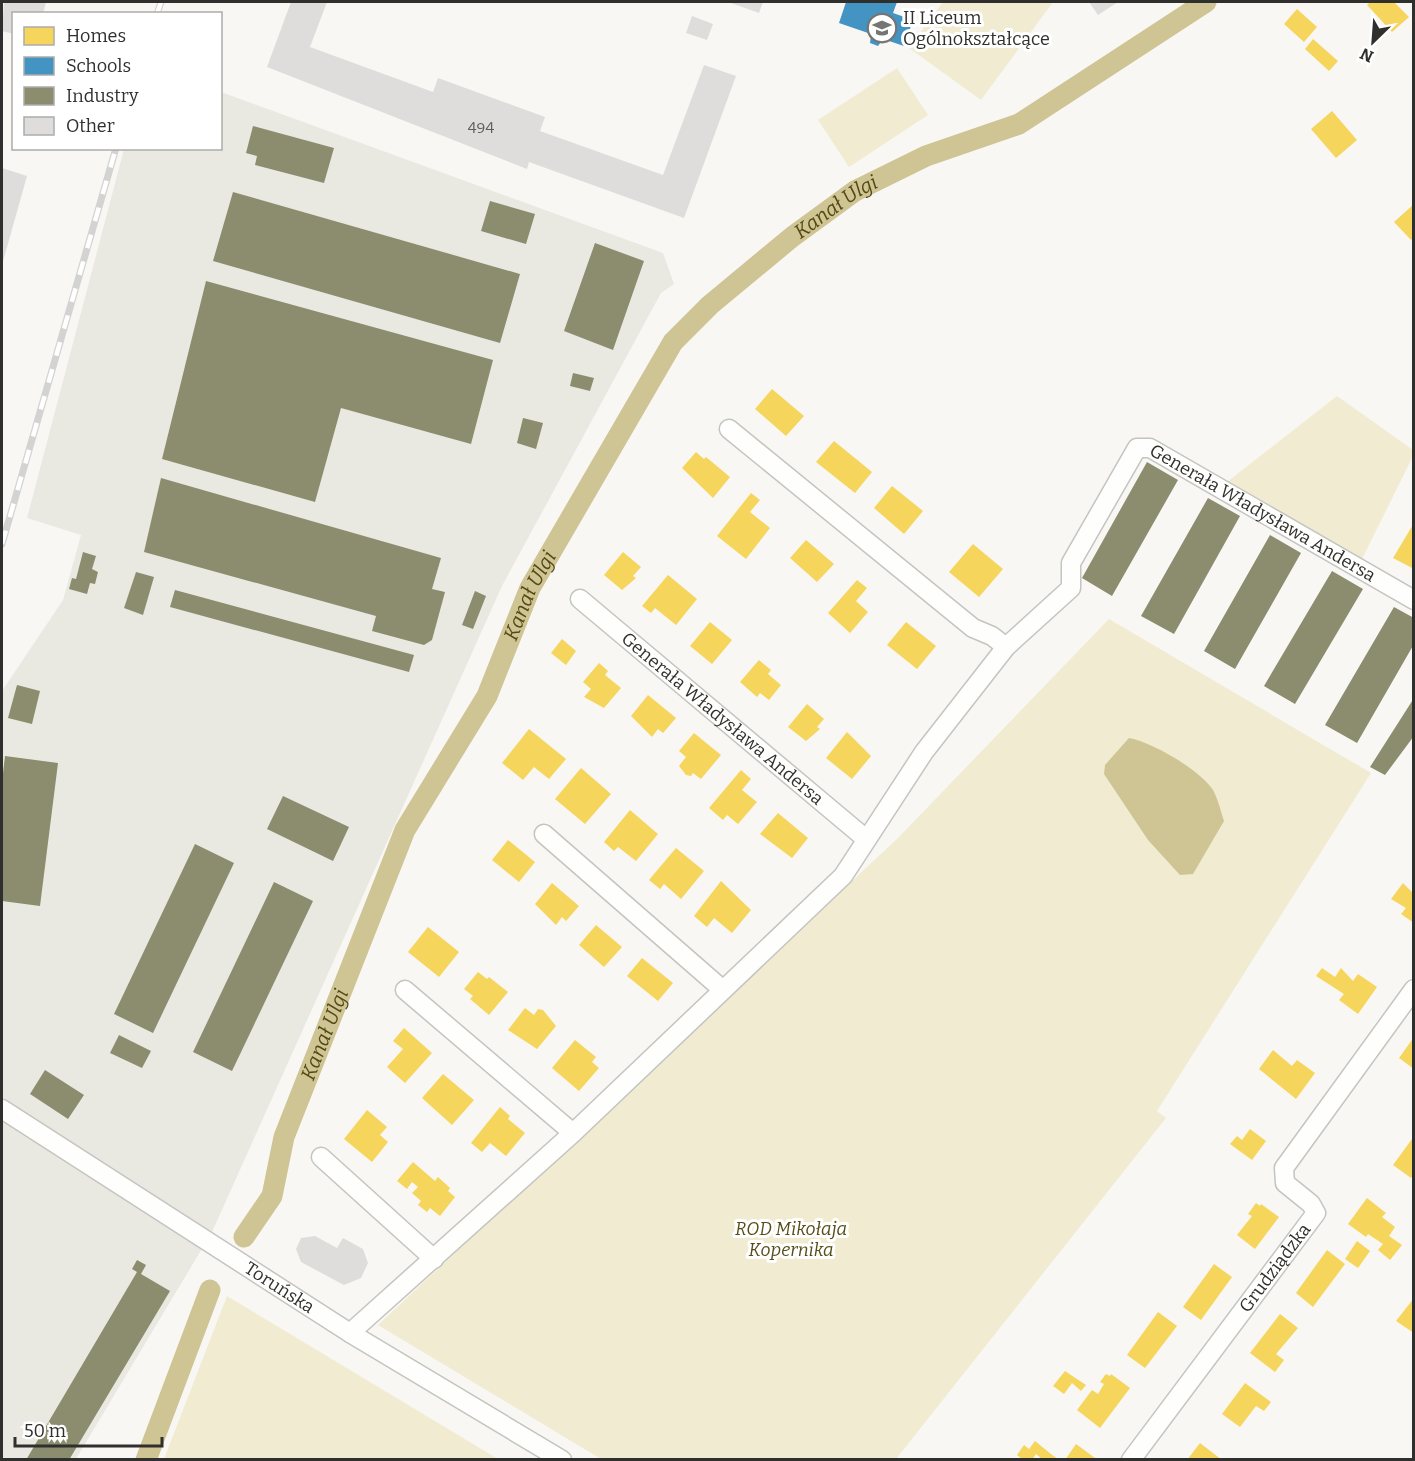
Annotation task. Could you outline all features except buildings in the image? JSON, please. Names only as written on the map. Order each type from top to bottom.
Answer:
[{"type":"street","points":[[729,429],[973,628],[992,636],[1006,647]]},
{"type":"street","name":"Generała Władysława Andersa","points":[[350,1333],[573,1133],[843,876],[924,752],[1006,647],[1071,588],[1071,563],[1137,448],[1150,448],[1413,600]]},
{"type":"street","name":"Generała Władysława Andersa","points":[[580,599],[866,839]]},
{"type":"street","points":[[544,834],[723,990]]},
{"type":"street","name":"Grudziądzka","points":[[1131,1460],[1317,1213],[1311,1204],[1285,1183],[1284,1168],[1413,989]]},
{"type":"street","points":[[405,990],[573,1133]]},
{"type":"street","name":"Toruńska","points":[[2,1109],[350,1333],[562,1460]]},
{"type":"street","points":[[321,1157],[434,1259]]},
{"type":"shaded area","points":[[222,92],[663,253],[674,284],[661,293],[502,586],[212,1232],[76,1459],[2,1460],[2,691],[63,600],[81,535],[27,518],[124,150],[222,150]]},
{"type":"shaded area","points":[[1129,738],[1150,745],[1175,758],[1207,782],[1215,794],[1224,821],[1193,874],[1180,875],[1148,840],[1104,774],[1105,765]]},
{"type":"green space","points":[[943,2],[1053,2],[981,100],[909,48]]},
{"type":"green space","points":[[897,68],[928,115],[849,167],[818,120]]},
{"type":"green space","points":[[1337,396],[1413,450],[1413,456],[1361,561],[1227,482]]},
{"type":"green space","name":"ROD Mikołaja Kopernika","points":[[1109,619],[1371,773],[1157,1111],[1166,1118],[896,1459],[601,1459],[378,1325],[898,838]]},
{"type":"green space","points":[[227,1296],[498,1459],[164,1459]]},
{"type":"waterway","name":"Kanał Ulgi","points":[[244,1237],[272,1196],[284,1137],[405,830],[487,696],[530,588],[673,342],[710,305],[792,237],[855,191],[926,156],[1019,124],[1206,2]]},
{"type":"waterway","name":"Kanał Ulgi","points":[[146,1460],[210,1290]]},
{"type":"railway","points":[[158,12],[161,2]]},
{"type":"railway","points":[[2,544],[115,150]]},
{"type":"place","name":"II Liceum Ogólnokształcące","points":[[882,28]]}]
